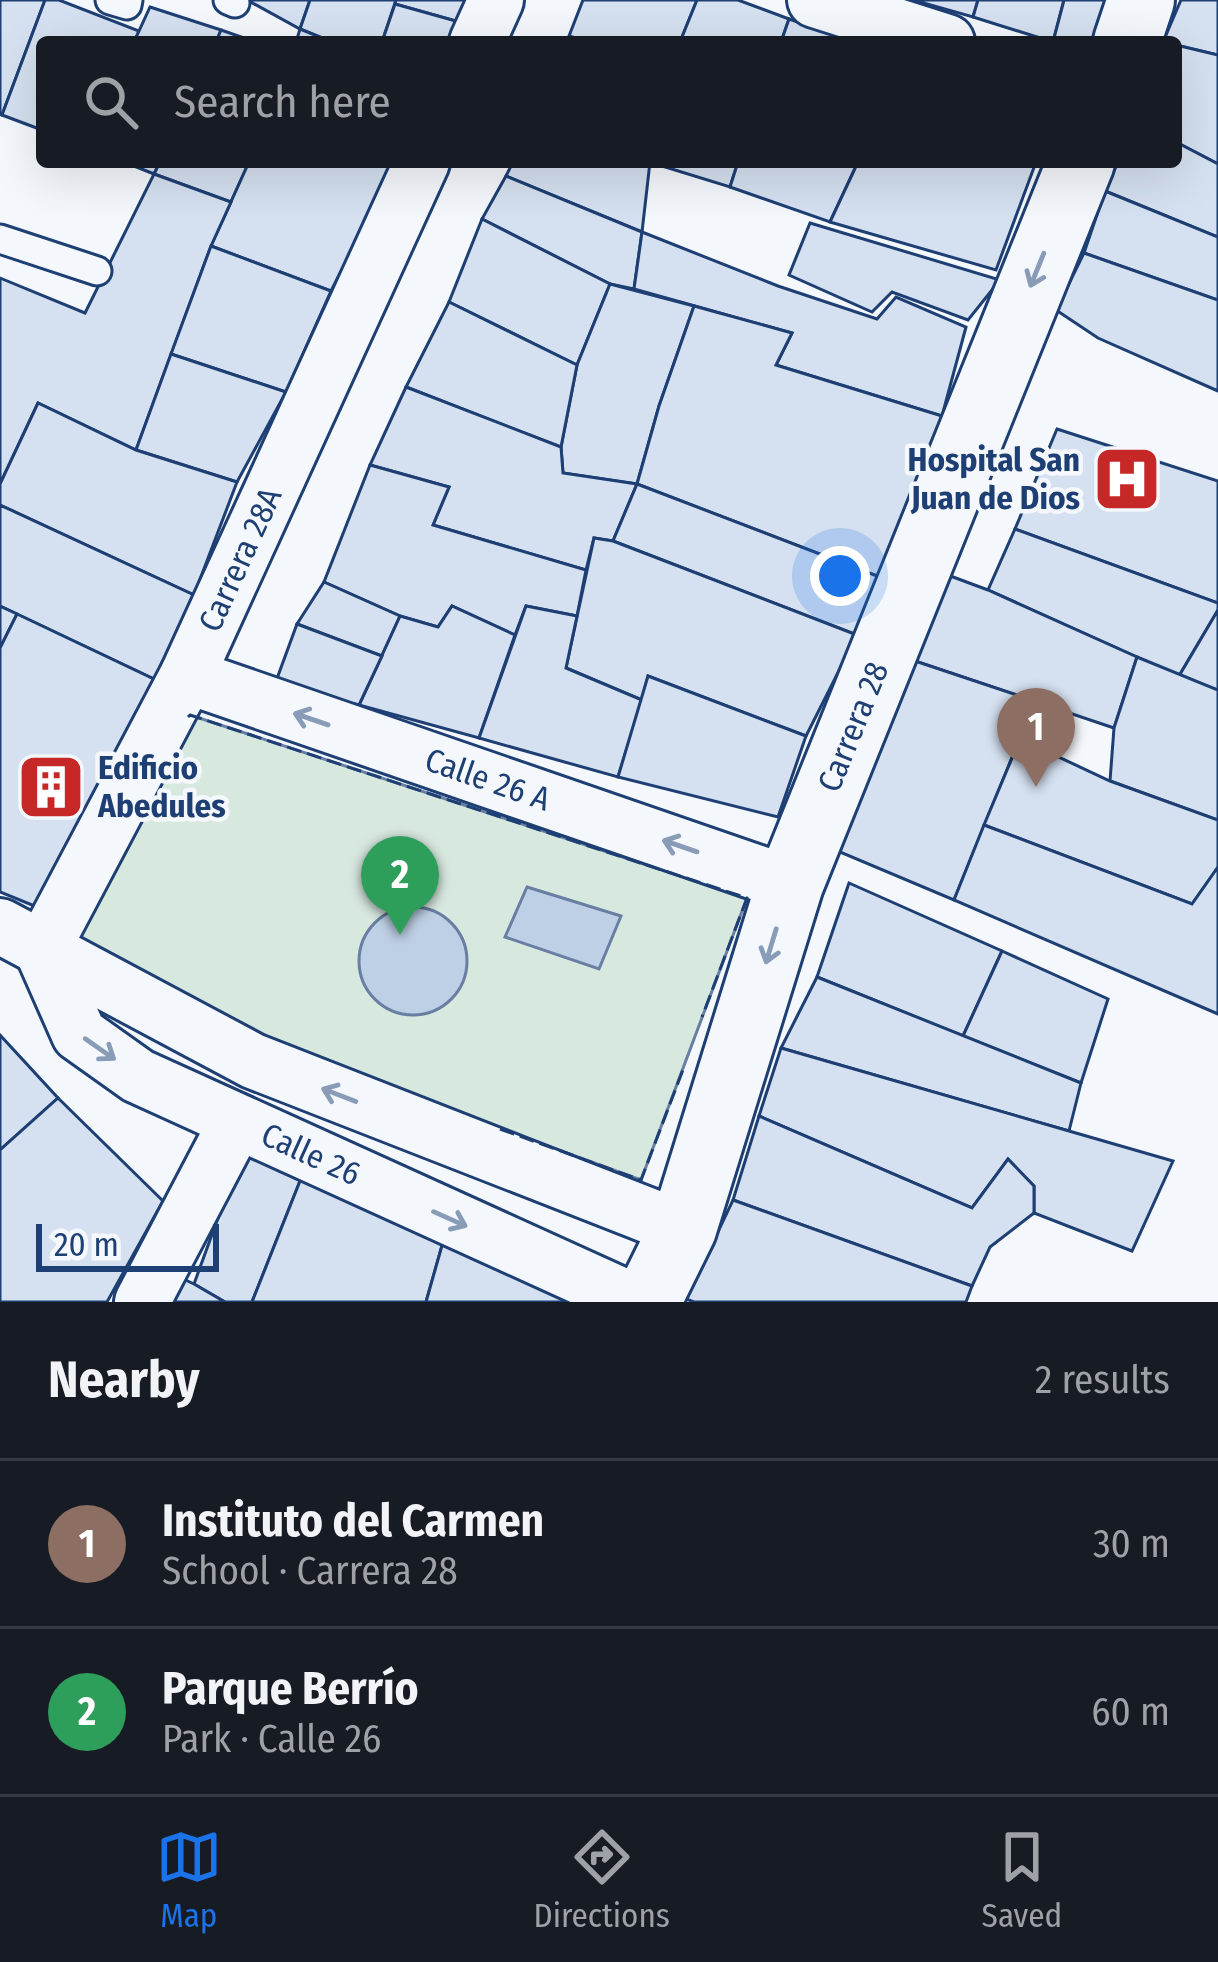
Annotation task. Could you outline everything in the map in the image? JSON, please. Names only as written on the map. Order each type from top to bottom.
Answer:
[{"type":"main road","points":[[1128,36],[1141,0]]},
{"type":"main road","name":"Carrera 28","points":[[647,1302],[683,1229],[790,884],[1079,168]]},
{"type":"street","points":[[480,36],[496,0]]},
{"type":"street","points":[[815,0],[928,36]]},
{"type":"street","name":"Carrera 28A","points":[[21,938],[187,676],[419,168]]},
{"type":"street","name":"Calle 26 A","points":[[187,676],[790,884]]},
{"type":"street","name":"Calle 26","points":[[21,938],[79,1034],[138,1076],[636,1302]]},
{"type":"street","name":"Calle 26","points":[[21,938],[253,1061],[683,1229]]},
{"type":"street","points":[[142,1302],[236,1123]]},
{"type":"lane","points":[[110,0],[127,5],[128,0]]},
{"type":"lane","points":[[0,238],[97,271]]},
{"type":"shaded area","points":[[190,715],[747,898],[641,1180],[278,1048],[59,949]]},
{"type":"water","points":[[527,887],[621,916],[599,969],[505,937]]},
{"type":"water","points":[[413,907],[434,911],[451,923],[463,940],[467,961],[463,982],[451,999],[434,1011],[413,1015],[392,1011],[375,999],[363,982],[359,961],[363,940],[375,923],[392,911]]},
{"type":"building","points":[[0,0],[45,0],[2,115],[0,114]]},
{"type":"building","points":[[45,0],[59,0],[139,31],[137,36],[36,36],[36,128],[2,115]]},
{"type":"building","points":[[247,0],[310,0],[300,29]]},
{"type":"building","points":[[310,0],[396,0],[384,36],[317,36],[300,29]]},
{"type":"building","points":[[396,0],[483,0],[470,25],[395,4]]},
{"type":"building","points":[[583,0],[697,0],[682,36],[569,36]]},
{"type":"building","points":[[697,0],[738,0],[789,19],[783,36],[682,36]]},
{"type":"building","points":[[913,0],[978,0],[973,17]]},
{"type":"building","points":[[978,0],[1064,0],[1055,36],[1034,36],[973,17]]},
{"type":"building","points":[[1064,0],[1113,0],[1099,36],[1055,36]]},
{"type":"building","points":[[1181,0],[1218,0],[1218,55],[1182,46],[1182,36],[1166,36]]},
{"type":"building","points":[[395,4],[470,25],[465,36],[384,36]]},
{"type":"building","points":[[150,7],[221,30],[218,36],[137,36]]},
{"type":"building","points":[[789,19],[839,36],[783,36]]},
{"type":"building","points":[[1182,46],[1218,55],[1218,164],[1182,145]]},
{"type":"building","points":[[1182,145],[1218,164],[1218,237],[1105,191],[1115,168],[1182,168]]},
{"type":"building","points":[[157,168],[246,168],[231,202],[154,174]]},
{"type":"building","points":[[246,168],[394,168],[331,291],[211,246]]},
{"type":"building","points":[[510,168],[649,168],[642,232],[506,176]]},
{"type":"building","points":[[668,168],[736,168],[730,187]]},
{"type":"building","points":[[736,168],[855,168],[830,222],[730,187]]},
{"type":"building","points":[[855,168],[1034,168],[996,270],[830,222]]},
{"type":"building","points":[[154,174],[231,202],[136,450],[38,403],[0,484],[0,278],[85,313]]},
{"type":"building","points":[[506,176],[642,232],[634,289],[610,284],[482,219]]},
{"type":"building","points":[[1105,191],[1218,237],[1218,300],[1084,253]]},
{"type":"building","points":[[482,219],[610,284],[577,365],[449,302]]},
{"type":"building","points":[[810,223],[1000,280],[968,320],[892,292],[872,312],[789,275]]},
{"type":"building","points":[[642,232],[877,319],[896,297],[966,327],[942,416],[776,365],[792,333],[634,289]]},
{"type":"building","points":[[211,246],[331,291],[286,392],[171,354]]},
{"type":"building","points":[[1084,253],[1218,300],[1218,391],[1098,338],[1056,310]]},
{"type":"building","points":[[610,284],[694,306],[637,484],[563,473],[561,447],[577,365]]},
{"type":"building","points":[[449,302],[577,365],[561,447],[406,387]]},
{"type":"building","points":[[694,306],[792,333],[776,365],[942,416],[885,579],[637,484]]},
{"type":"building","points":[[171,354],[286,392],[237,482],[136,450]]},
{"type":"building","points":[[406,387],[561,447],[563,473],[637,484],[613,541],[594,538],[586,570],[433,525],[449,487],[370,465]]},
{"type":"building","points":[[38,403],[136,450],[237,482],[194,595],[0,505],[0,484]]},
{"type":"building","points":[[1057,429],[1218,481],[1218,603],[1015,529]]},
{"type":"building","points":[[370,465],[449,487],[433,525],[586,570],[577,616],[526,606],[515,635],[452,606],[438,627],[400,616],[324,582]]},
{"type":"building","points":[[637,484],[885,579],[857,635],[613,541]]},
{"type":"building","points":[[0,505],[194,595],[158,681],[0,606]]},
{"type":"building","points":[[1015,529],[1218,603],[1179,676],[988,590]]},
{"type":"building","points":[[594,538],[613,541],[857,635],[806,736],[648,676],[642,700],[566,668]]},
{"type":"building","points":[[945,574],[1137,657],[1114,728],[912,660]]},
{"type":"building","points":[[324,582],[400,616],[382,656],[297,624]]},
{"type":"building","points":[[0,606],[17,614],[0,648]]},
{"type":"building","points":[[452,606],[515,635],[479,738],[359,705],[400,616],[438,627]]},
{"type":"building","points":[[526,606],[577,616],[566,668],[642,700],[618,777],[479,738]]},
{"type":"building","points":[[1218,610],[1218,690],[1179,676]]},
{"type":"building","name":"Edificio Abedules","points":[[17,614],[158,681],[37,907],[0,892],[0,648]]},
{"type":"building","points":[[297,624],[382,656],[359,705],[275,684]]},
{"type":"building","points":[[1137,657],[1218,690],[1218,820],[1110,781],[1114,728]]},
{"type":"building","points":[[912,660],[1035,701],[954,900],[828,847]]},
{"type":"building","points":[[648,676],[806,736],[778,817],[618,777]]},
{"type":"building","points":[[1020,739],[1110,781],[1218,820],[1218,867],[1192,904],[984,825]]},
{"type":"building","points":[[984,825],[1192,904],[1218,867],[1218,1014],[954,900]]},
{"type":"building","points":[[849,883],[1002,951],[963,1036],[817,977]]},
{"type":"building","points":[[1002,951],[1108,999],[1081,1083],[963,1036]]},
{"type":"building","points":[[817,977],[1081,1083],[1069,1131],[781,1048]]},
{"type":"building","points":[[0,1035],[58,1098],[0,1150]]},
{"type":"building","points":[[781,1048],[1173,1161],[1132,1251],[1034,1213],[1034,1186],[1008,1159],[972,1208],[759,1116]]},
{"type":"building","points":[[58,1098],[163,1201],[107,1302],[0,1302],[0,1150]]},
{"type":"building","points":[[759,1116],[972,1208],[1008,1159],[1034,1186],[1034,1213],[990,1247],[972,1286],[733,1200]]},
{"type":"building","points":[[242,1152],[302,1176],[252,1302],[225,1302],[194,1284]]},
{"type":"building","points":[[302,1176],[445,1235],[426,1302],[252,1302]]},
{"type":"building","points":[[733,1200],[972,1286],[966,1302],[686,1299]]},
{"type":"building","points":[[445,1235],[576,1302],[426,1302]]},
{"type":"building","points":[[177,1276],[194,1284],[225,1302],[169,1302]]},
{"type":"fence","points":[[188,717],[747,898],[702,1017]]},
{"type":"fence","points":[[500,1129],[641,1180],[684,1067]]},
{"type":"place","name":"Hospital San Juan de Dios","points":[[1127,479]]},
{"type":"place","name":"Edificio Abedules","points":[[51,787]]},
{"type":"place","name":"Instituto del Carmen","points":[[1036,787]]},
{"type":"place","name":"Parque Berrío","points":[[400,935]]}]
